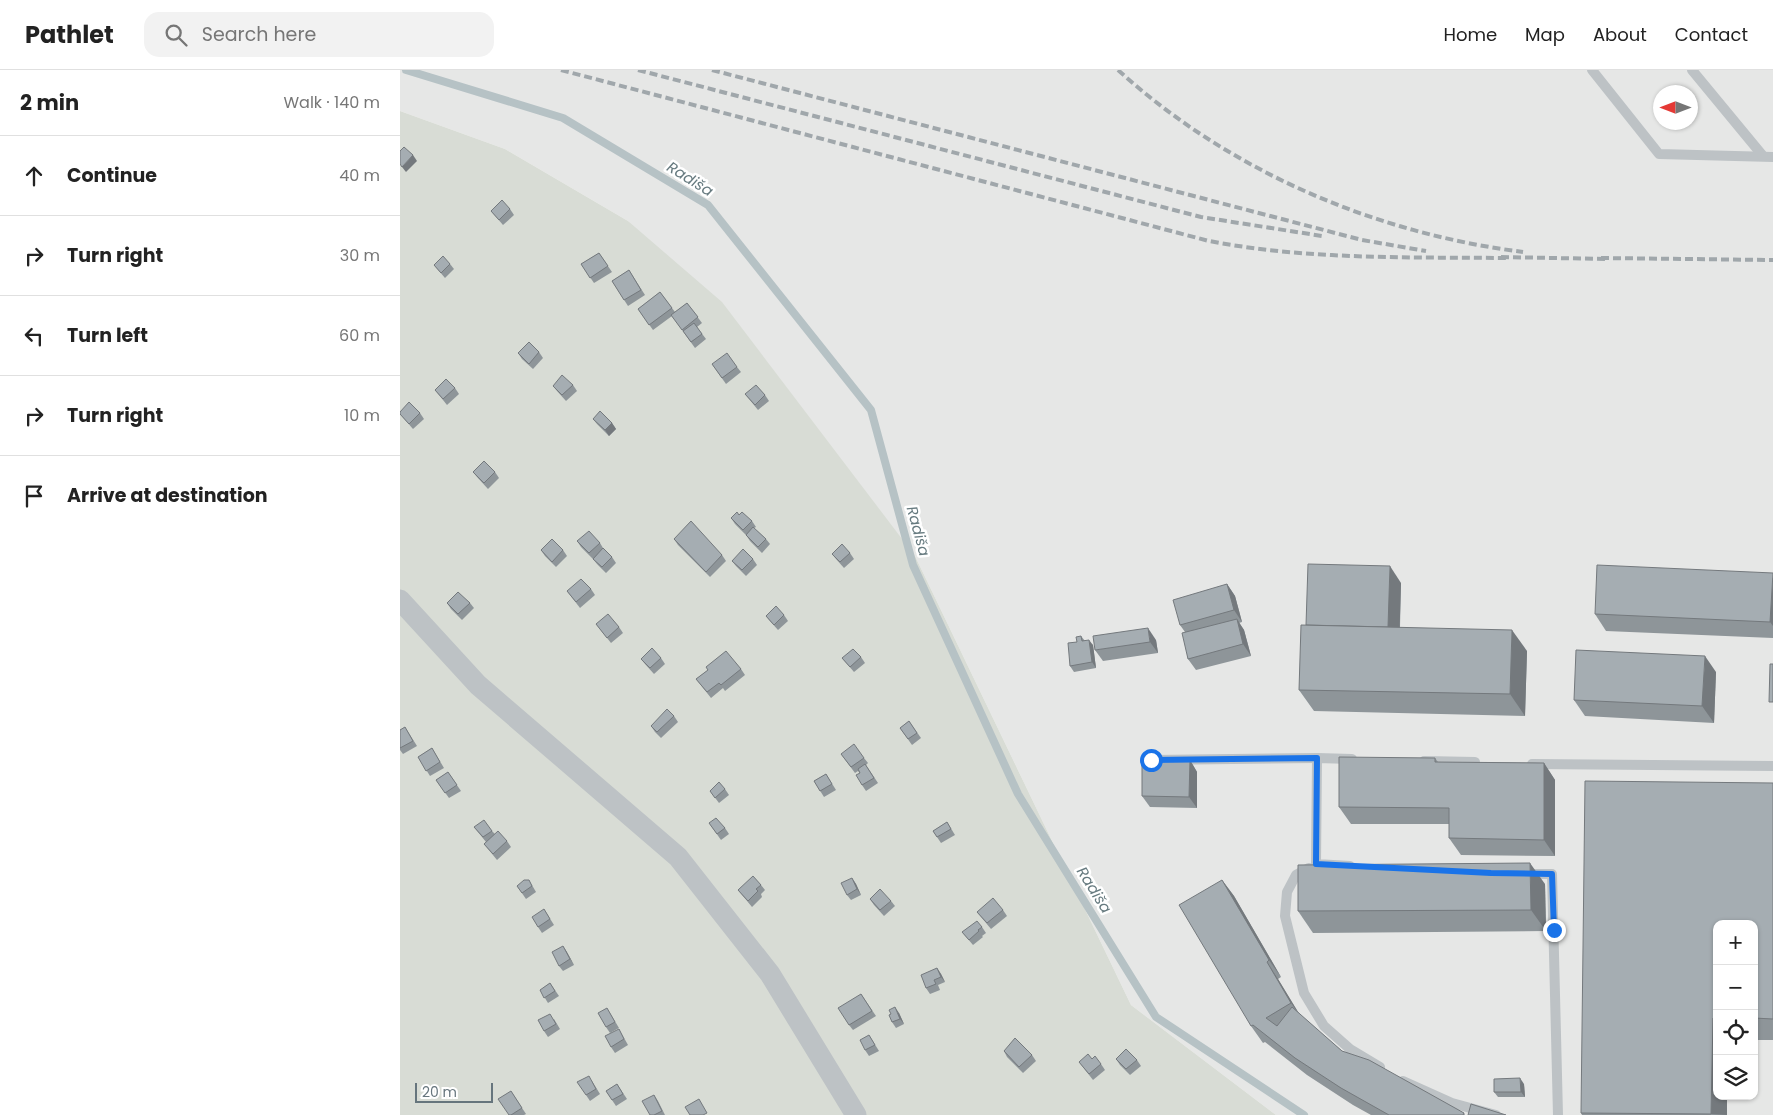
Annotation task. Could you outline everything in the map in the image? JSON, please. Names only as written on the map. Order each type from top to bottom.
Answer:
[{"type":"street","points":[[400,600],[478,684],[678,857],[770,974],[856,1115]]},
{"type":"lane","points":[[1592,70],[1660,154],[1768,156]]},
{"type":"lane","points":[[1692,70],[1768,156]]},
{"type":"lane","points":[[1316,864],[1317,758]]},
{"type":"lane","points":[[1151,760],[1366,759]]},
{"type":"lane","points":[[1414,761],[1483,763]]},
{"type":"lane","points":[[1522,764],[1773,766]]},
{"type":"lane","points":[[1365,866],[1316,864],[1296,875],[1287,892],[1285,916],[1304,993],[1324,1026],[1350,1049],[1393,1075],[1452,1103],[1496,1115]]},
{"type":"lane","points":[[1517,874],[1552,874],[1558,1115]]},
{"type":"shaded area","points":[[400,70],[1773,70],[1773,1115],[1276,1115],[1131,1005],[915,556],[628,221],[505,149],[400,111]]},
{"type":"shaded area","points":[[400,111],[505,149],[628,221],[722,302],[915,556],[1131,1005],[1276,1115],[400,1115]]},
{"type":"building","points":[[404,147],[413,155],[402,167],[400,164],[400,151]]},
{"type":"building","points":[[502,200],[510,209],[499,220],[491,211]]},
{"type":"building","points":[[599,253],[608,266],[590,278],[581,264]]},
{"type":"building","points":[[443,256],[450,264],[441,273],[434,265]]},
{"type":"building","points":[[629,270],[641,290],[624,300],[612,281]]},
{"type":"building","points":[[660,292],[672,308],[649,325],[638,309]]},
{"type":"building","points":[[687,303],[698,317],[682,330],[671,315]]},
{"type":"building","points":[[694,323],[702,334],[691,342],[683,331]]},
{"type":"building","points":[[529,342],[539,352],[529,364],[518,353]]},
{"type":"building","points":[[727,353],[737,367],[722,378],[712,364]]},
{"type":"building","points":[[562,375],[573,385],[562,395],[553,386]]},
{"type":"building","points":[[446,379],[455,388],[443,399],[435,390]]},
{"type":"building","points":[[756,385],[765,395],[755,405],[745,394]]},
{"type":"building","points":[[409,402],[420,413],[409,424],[400,412]]},
{"type":"building","points":[[600,411],[612,423],[605,430],[593,419]]},
{"type":"building","points":[[484,461],[495,472],[484,483],[473,472]]},
{"type":"building","points":[[737,512],[739,515],[742,512],[752,521],[743,530],[731,518]]},
{"type":"building","points":[[691,521],[722,555],[706,572],[674,539]]},
{"type":"building","points":[[753,527],[766,539],[758,547],[746,535]]},
{"type":"building","points":[[589,531],[600,543],[589,553],[577,541]]},
{"type":"building","points":[[552,539],[563,550],[552,562],[541,550]]},
{"type":"building","points":[[842,544],[850,553],[840,562],[832,554]]},
{"type":"building","points":[[603,548],[612,557],[602,567],[593,559]]},
{"type":"building","points":[[743,549],[753,559],[742,570],[732,561]]},
{"type":"building","points":[[1308,564],[1390,566],[1388,627],[1306,625]]},
{"type":"building","points":[[1597,565],[1773,573],[1770,622],[1595,614]]},
{"type":"building","points":[[581,579],[591,589],[576,602],[567,591]]},
{"type":"building","points":[[1227,584],[1234,610],[1180,625],[1173,600]]},
{"type":"building","points":[[458,592],[470,603],[458,614],[447,603]]},
{"type":"building","points":[[776,606],[784,615],[774,625],[766,616]]},
{"type":"building","points":[[608,614],[619,627],[607,638],[596,624]]},
{"type":"building","points":[[1237,619],[1243,644],[1188,659],[1182,633]]},
{"type":"building","points":[[1301,625],[1512,630],[1510,694],[1299,690]]},
{"type":"building","points":[[1148,628],[1150,642],[1095,650],[1093,636]]},
{"type":"building","points":[[1081,636],[1082,641],[1089,640],[1092,662],[1070,666],[1068,643],[1077,642],[1076,637]]},
{"type":"building","points":[[652,648],[661,658],[650,668],[641,659]]},
{"type":"building","points":[[853,649],[861,657],[850,667],[842,658]]},
{"type":"building","points":[[1576,650],[1705,656],[1702,706],[1574,700]]},
{"type":"building","points":[[726,651],[741,669],[721,685],[719,683],[707,692],[696,679],[708,670],[706,667]]},
{"type":"building","points":[[1770,664],[1773,664],[1773,702],[1769,702]]},
{"type":"building","points":[[667,709],[674,716],[657,732],[651,726]]},
{"type":"building","points":[[909,721],[917,733],[908,739],[900,728]]},
{"type":"building","points":[[405,727],[413,741],[400,748],[400,730]]},
{"type":"building","points":[[854,744],[864,758],[851,767],[841,754]]},
{"type":"building","points":[[432,748],[440,762],[426,771],[418,757]]},
{"type":"building","points":[[1339,757],[1435,758],[1435,762],[1544,763],[1544,840],[1449,838],[1449,808],[1339,807]]},
{"type":"building","points":[[1142,760],[1190,760],[1189,797],[1142,796]]},
{"type":"building","points":[[865,764],[874,778],[862,785],[856,775],[860,773],[858,769]]},
{"type":"building","points":[[448,772],[457,785],[445,793],[436,780]]},
{"type":"building","points":[[826,774],[832,784],[820,791],[814,781]]},
{"type":"building","points":[[1585,781],[1773,783],[1773,1019],[1758,1018],[1758,920],[1713,920],[1711,1114],[1581,1113]]},
{"type":"building","points":[[719,782],[725,789],[715,798],[710,791]]},
{"type":"building","points":[[716,818],[725,828],[717,834],[709,823]]},
{"type":"building","points":[[484,820],[492,831],[483,837],[474,827]]},
{"type":"building","points":[[947,822],[951,829],[937,837],[933,831]]},
{"type":"building","points":[[498,831],[507,841],[493,854],[484,844]]},
{"type":"building","points":[[1530,863],[1531,910],[1298,911],[1298,865]]},
{"type":"building","points":[[753,876],[761,885],[748,901],[738,890]]},
{"type":"building","points":[[852,878],[857,889],[847,895],[841,883]]},
{"type":"building","points":[[524,880],[529,880],[532,886],[522,893],[517,886]]},
{"type":"building","points":[[1222,880],[1269,960],[1267,962],[1291,1003],[1266,1018],[1277,1026],[1292,1007],[1342,1051],[1369,1060],[1464,1113],[1463,1115],[1389,1115],[1341,1088],[1295,1058],[1253,1025],[1251,1026],[1179,905]]},
{"type":"building","points":[[880,889],[891,901],[880,910],[870,899]]},
{"type":"building","points":[[993,898],[1003,910],[987,923],[977,912]]},
{"type":"building","points":[[544,909],[550,919],[538,927],[532,917]]},
{"type":"building","points":[[977,921],[982,927],[969,940],[962,932]]},
{"type":"building","points":[[563,946],[570,959],[559,966],[552,952]]},
{"type":"building","points":[[937,968],[941,977],[934,980],[936,984],[926,988],[921,975]]},
{"type":"building","points":[[550,983],[555,991],[544,998],[540,990]]},
{"type":"building","points":[[861,994],[872,1011],[849,1025],[838,1008]]},
{"type":"building","points":[[895,1007],[900,1019],[892,1022],[889,1010]]},
{"type":"building","points":[[607,1008],[615,1022],[606,1027],[598,1013]]},
{"type":"building","points":[[550,1014],[556,1024],[544,1031],[538,1020]]},
{"type":"building","points":[[619,1029],[624,1039],[611,1047],[605,1036]]},
{"type":"building","points":[[869,1035],[875,1045],[865,1050],[860,1040]]},
{"type":"building","points":[[1015,1038],[1032,1055],[1019,1067],[1004,1051]]},
{"type":"building","points":[[1126,1049],[1137,1060],[1126,1069],[1116,1059]]},
{"type":"building","points":[[1088,1054],[1092,1059],[1095,1056],[1101,1064],[1089,1074],[1079,1062]]},
{"type":"building","points":[[589,1076],[596,1089],[586,1095],[577,1082]]},
{"type":"building","points":[[1520,1078],[1521,1092],[1494,1092],[1494,1079]]},
{"type":"building","points":[[617,1084],[623,1094],[612,1100],[606,1091]]},
{"type":"building","points":[[511,1091],[522,1108],[509,1115],[498,1099]]},
{"type":"building","points":[[654,1095],[662,1111],[650,1115],[642,1101]]},
{"type":"building","points":[[699,1099],[707,1113],[703,1115],[690,1115],[685,1107]]},
{"type":"building","points":[[1471,1104],[1506,1115],[1468,1115]]},
{"type":"waterway","name":"Radiša","points":[[406,70],[563,118],[708,205],[871,410],[913,565],[1018,794],[1156,1017],[1304,1115]]},
{"type":"railway","points":[[561,70],[1209,241],[1283,252],[1358,256],[1508,258]]},
{"type":"railway","points":[[638,70],[1201,217],[1322,236]]},
{"type":"railway","points":[[712,70],[1362,240],[1426,251]]},
{"type":"railway","points":[[1118,70],[1161,106],[1207,138],[1256,167],[1306,192],[1359,213],[1412,230],[1467,243],[1523,252]]},
{"type":"railway","points":[[1501,257],[1606,259]]},
{"type":"railway","points":[[1601,258],[1773,260]]},
{"type":"route","points":[[1151,760],[1317,758],[1316,864],[1491,873],[1552,874],[1554,930]]}]
